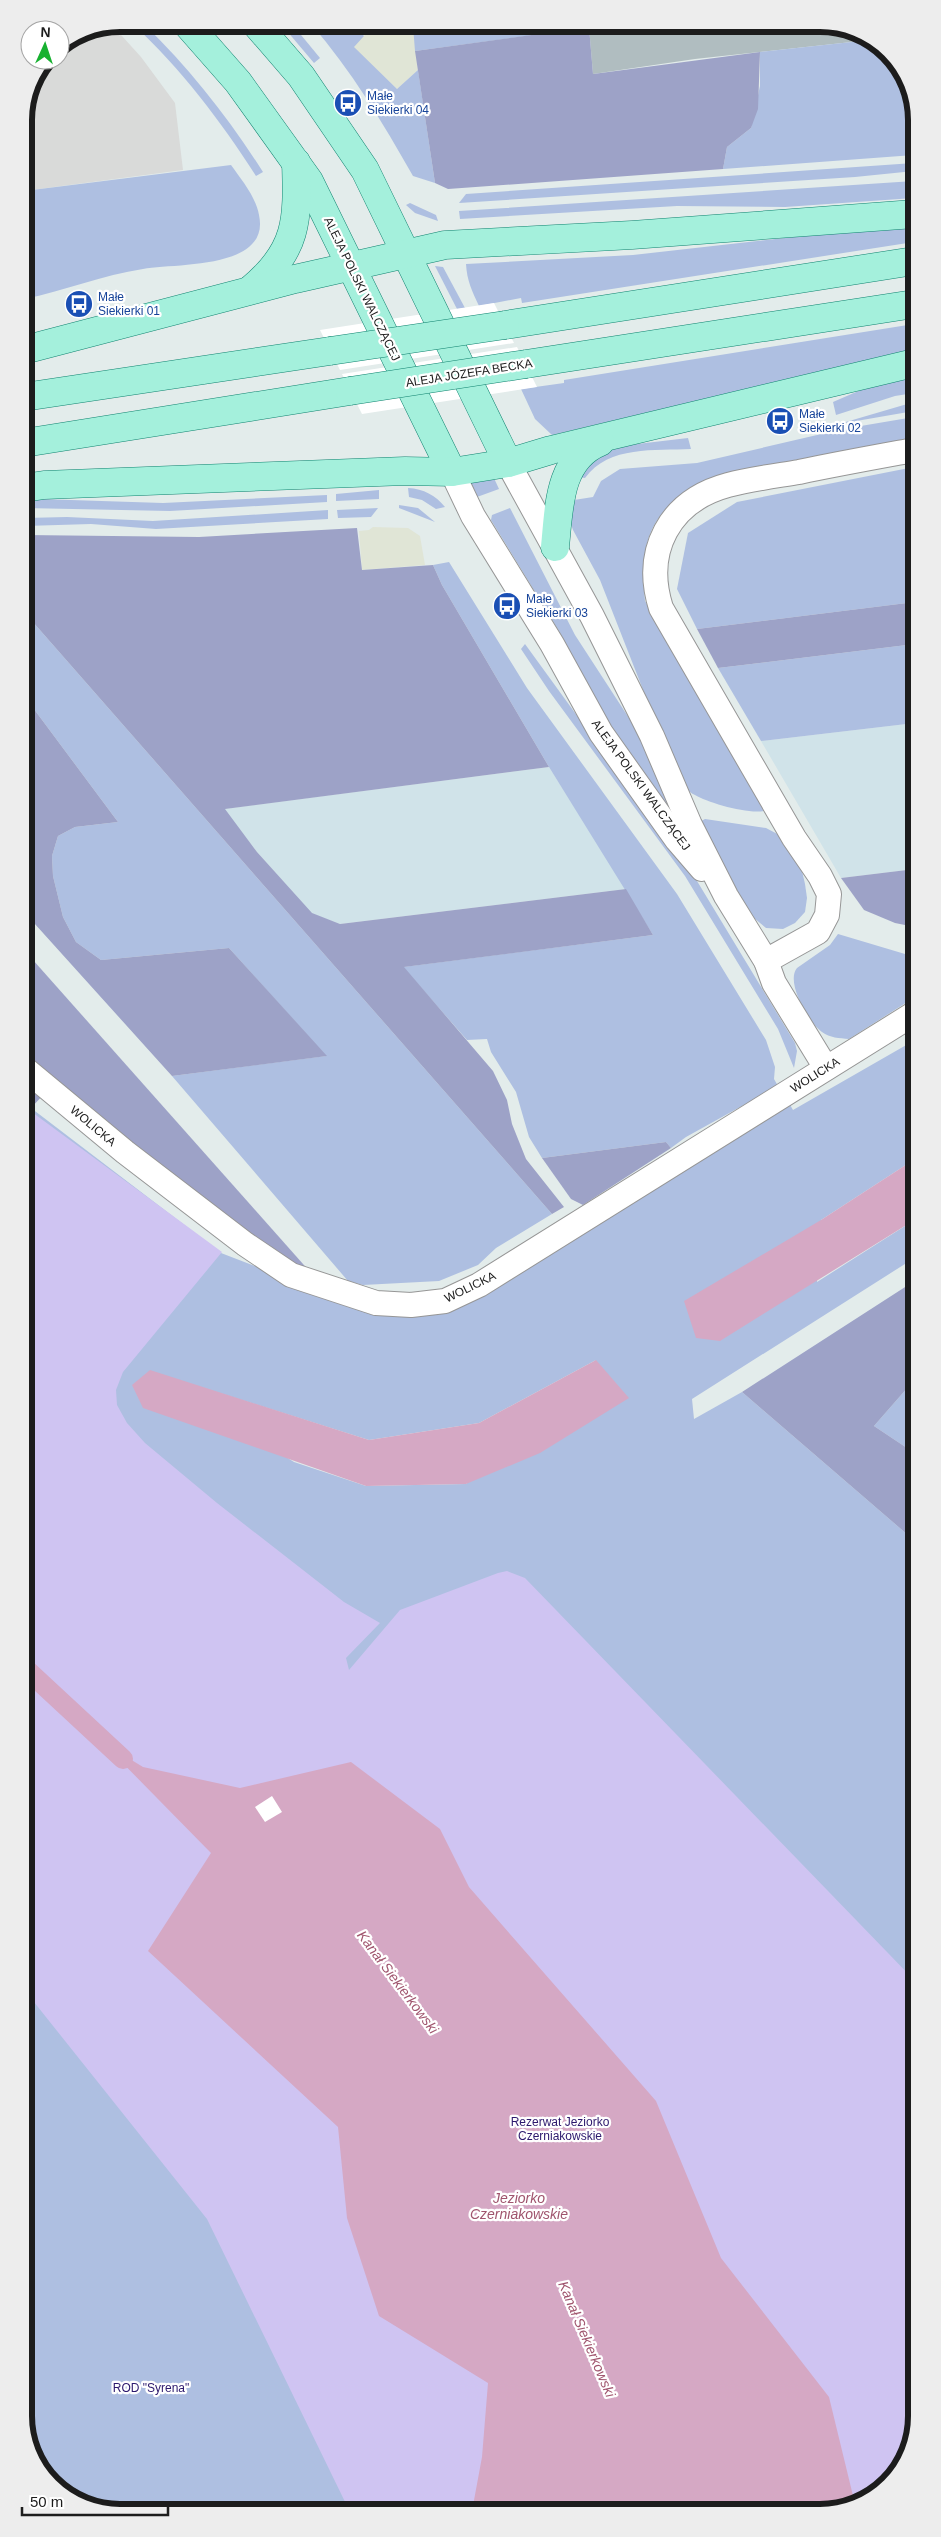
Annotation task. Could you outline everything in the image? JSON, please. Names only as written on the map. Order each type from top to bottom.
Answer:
[{"type":"main road","name":"ALEJA POLSKI WALCZĄCEJ","points":[[193,32],[238,82],[309,181],[452,472]]},
{"type":"main road","points":[[263,32],[301,76],[365,170],[407,252],[508,463]]},
{"type":"main road","points":[[248,292],[279,263],[291,237],[297,194],[296,162]]},
{"type":"main road","points":[[33,348],[407,252],[445,245],[632,235],[908,214]]},
{"type":"main road","points":[[33,397],[908,262]]},
{"type":"main road","name":"ALEJA JÓZEFA BECKA","points":[[33,442],[908,305]]},
{"type":"main road","points":[[33,486],[404,471],[452,472],[508,463],[625,432],[908,364]]},
{"type":"main road","points":[[555,547],[563,489],[576,459],[592,446],[625,432]]},
{"type":"street","points":[[766,961],[818,932],[827,915],[829,894],[820,876],[780,815],[660,608],[654,580],[656,552],[663,533],[685,506],[727,485],[908,451]]},
{"type":"street","name":"ALEJA POLSKI WALCZĄCEJ","points":[[508,463],[555,547],[648,728],[690,825],[726,896],[766,961],[774,983],[826,1068]]},
{"type":"street","name":"ALEJA POLSKI WALCZĄCEJ","points":[[452,472],[473,516],[552,644],[601,733],[677,840],[726,896]]},
{"type":"street","name":"WOLICKA","points":[[33,1075],[125,1152],[245,1244],[291,1274],[376,1303],[410,1305],[445,1300],[479,1285],[908,1017]]},
{"type":"shaded area","points":[[118,32],[141,57],[175,103],[183,170],[33,190],[33,114],[35,97],[49,70],[70,70],[70,48],[76,44],[92,37]]},
{"type":"shaded area","points":[[368,32],[414,32],[418,70],[397,89],[353,47]]},
{"type":"shaded area","points":[[548,33],[589,33],[593,74],[760,52],[758,109],[751,128],[727,147],[723,169],[448,189],[435,183],[415,51]]},
{"type":"shaded area","points":[[589,33],[827,33],[838,34],[858,41],[695,59],[593,74]]},
{"type":"shaded area","points":[[373,527],[408,528],[420,536],[425,565],[362,570],[359,531],[369,530]]},
{"type":"shaded area","points":[[357,528],[362,570],[433,565],[442,585],[549,767],[225,809],[257,852],[312,913],[340,924],[626,889],[653,935],[404,967],[493,1071],[507,1100],[512,1124],[526,1159],[564,1207],[552,1214],[33,622],[33,535],[199,537]]},
{"type":"shaded area","points":[[908,603],[908,645],[718,668],[697,629]]},
{"type":"shaded area","points":[[33,707],[118,822],[75,827],[58,836],[52,856],[53,876],[63,917],[76,942],[101,960],[229,948],[327,1056],[172,1076],[33,921]]},
{"type":"shaded area","points":[[908,724],[908,870],[841,878],[761,741]]},
{"type":"shaded area","points":[[549,767],[626,889],[340,924],[312,914],[257,852],[224,809]]},
{"type":"shaded area","points":[[908,870],[908,926],[895,923],[864,910],[841,878]]},
{"type":"shaded area","points":[[33,960],[311,1273],[283,1259],[136,1151],[33,1064]]},
{"type":"shaded area","points":[[33,1086],[44,1094],[33,1106]]},
{"type":"shaded area","points":[[666,1142],[671,1148],[583,1205],[571,1199],[542,1158]]},
{"type":"shaded area","points":[[908,1285],[908,1387],[874,1426],[908,1449],[908,1535],[742,1392]]},
{"type":"green space","points":[[142,32],[152,32],[193,76],[236,132],[263,172],[256,176],[199,96]]},
{"type":"green space","points":[[288,32],[299,32],[320,58],[314,63]]},
{"type":"green space","points":[[318,32],[360,32],[364,36],[354,47],[397,89],[418,70],[435,183],[413,176],[366,97]]},
{"type":"green space","points":[[414,32],[553,33],[415,51]]},
{"type":"green space","points":[[858,41],[874,51],[894,71],[906,97],[908,109],[908,155],[723,169],[727,147],[751,128],[760,86],[760,52]]},
{"type":"green space","points":[[908,163],[908,172],[855,177],[459,203],[466,194]]},
{"type":"green space","points":[[231,165],[251,195],[257,208],[259,233],[250,246],[236,255],[197,264],[158,267],[128,272],[33,297],[33,190]]},
{"type":"green space","points":[[908,181],[908,198],[785,207],[677,206],[460,219],[459,211]]},
{"type":"green space","points":[[410,203],[436,215],[438,221],[415,213],[406,205]]},
{"type":"green space","points":[[908,228],[908,243],[522,303],[521,298],[479,306],[472,291],[466,264],[633,255],[829,233]]},
{"type":"green space","points":[[435,266],[443,267],[465,308],[457,309]]},
{"type":"green space","points":[[908,325],[908,351],[552,435],[535,419],[521,389],[564,383],[564,380]]},
{"type":"green space","points":[[908,378],[908,394],[895,396],[836,415],[833,402],[863,389]]},
{"type":"green space","points":[[908,404],[908,412],[839,424]]},
{"type":"green space","points":[[908,418],[908,440],[692,490],[676,500],[664,511],[655,523],[649,537],[645,551],[644,567],[645,601],[767,810],[741,810],[710,802],[692,794],[678,779],[600,580],[573,530],[568,516],[574,500],[593,497],[601,481],[620,469],[697,463],[843,429]]},
{"type":"green space","points":[[688,438],[691,449],[648,450],[620,455],[595,467],[585,478],[577,477],[596,455],[620,446]]},
{"type":"green space","points":[[908,468],[908,603],[697,629],[677,589],[688,533],[737,502]]},
{"type":"green space","points":[[493,476],[499,489],[477,497],[468,481]]},
{"type":"green space","points":[[408,488],[429,493],[445,507],[436,509],[422,500],[409,497]]},
{"type":"green space","points":[[379,490],[379,499],[336,501],[336,494]]},
{"type":"green space","points":[[327,495],[327,502],[170,511],[33,508],[33,499],[40,499],[163,503]]},
{"type":"green space","points":[[399,505],[418,508],[435,522],[399,508]]},
{"type":"green space","points":[[378,508],[371,517],[338,518],[337,510]]},
{"type":"green space","points":[[510,508],[575,635],[640,735],[681,825],[606,727],[560,633],[491,520],[492,515]]},
{"type":"green space","points":[[328,510],[328,519],[156,529],[91,524],[33,526],[33,518],[67,517],[153,521]]},
{"type":"green space","points":[[449,562],[527,688],[677,894],[766,1040],[775,1067],[774,1079],[778,1086],[686,1137],[671,1148],[666,1142],[542,1158],[529,1137],[516,1092],[491,1052],[487,1039],[467,1040],[403,967],[653,935],[549,767],[442,585],[433,565]]},
{"type":"green space","points":[[33,622],[552,1214],[496,1248],[478,1265],[439,1281],[363,1285],[348,1281],[172,1076],[326,1056],[229,948],[101,960],[76,942],[63,917],[53,876],[52,856],[58,836],[75,827],[118,822],[33,707]]},
{"type":"green space","points":[[525,644],[697,881],[795,1043],[797,1051],[794,1068],[778,1029],[685,876],[549,691],[521,649]]},
{"type":"green space","points":[[908,645],[908,724],[761,741],[718,668]]},
{"type":"green space","points":[[705,819],[766,828],[783,837],[802,871],[807,898],[805,912],[795,923],[783,929],[766,928],[744,910],[696,824]]},
{"type":"green space","points":[[838,934],[908,956],[908,1001],[849,1039],[835,1037],[822,1032],[811,1020],[800,1002],[794,983],[794,974],[797,968],[830,945]]},
{"type":"green space","points":[[908,1044],[908,1164],[821,1220],[817,1282],[908,1224],[908,1262],[692,1399],[694,1419],[742,1392],[908,1535],[908,2407],[32,1442],[33,1109],[221,1253],[383,1316],[414,1313],[438,1315],[463,1305],[789,1103],[793,1110]],"holes":[[[596,1360],[466,1484],[366,1486],[294,1462],[150,1371],[369,1440],[479,1423]]]},
{"type":"green space","name":"Rezerwat Jeziorko Czerniakowskie","points":[[33,1113],[222,1252],[123,1372],[116,1390],[117,1405],[127,1423],[145,1443],[217,1503],[344,1602],[380,1623],[346,1658],[349,1670],[400,1610],[498,1573],[507,1571],[525,1578],[908,1974],[908,2417],[904,2445],[890,2470],[879,2483],[860,2495],[844,2502],[832,2504],[346,2504],[207,2219],[32,2000]]},
{"type":"green space","points":[[908,1387],[908,1449],[874,1426]]},
{"type":"green space","name":"ROD \"Syrena\"","points":[[32,1888],[467,2504],[114,2504],[97,2502],[76,2493],[54,2475],[44,2461],[35,2440],[32,2417]]},
{"type":"water","points":[[908,1164],[908,1224],[720,1341],[696,1338],[684,1301],[821,1220]]},
{"type":"water","points":[[596,1360],[629,1398],[540,1453],[466,1484],[366,1486],[143,1408],[132,1385],[150,1370],[369,1440],[479,1423]]},
{"type":"water","name":"Jeziorko Czerniakowskie","points":[[102,1742],[143,1767],[240,1788],[351,1762],[440,1829],[469,1887],[656,2101],[721,2258],[829,2397],[854,2498],[832,2504],[473,2504],[482,2457],[488,2383],[379,2316],[347,2218],[338,2127],[148,1951],[211,1853]]},
{"type":"pier","points":[[494,303],[514,343],[340,370],[320,330]]},
{"type":"pier","points":[[517,347],[537,387],[362,414],[342,374]]},
{"type":"pier","points":[[272,1796],[282,1812],[265,1822],[255,1807]]},
{"type":"waterway","name":"Kanał Siekierkowski","points":[[32,1675],[123,1759]]},
{"type":"place","name":"Małe Siekierki 04","points":[[348,103]]},
{"type":"place","name":"Małe Siekierki 01","points":[[79,304]]},
{"type":"place","name":"Małe Siekierki 02","points":[[780,421]]},
{"type":"place","name":"Małe Siekierki 03","points":[[507,606]]}]
